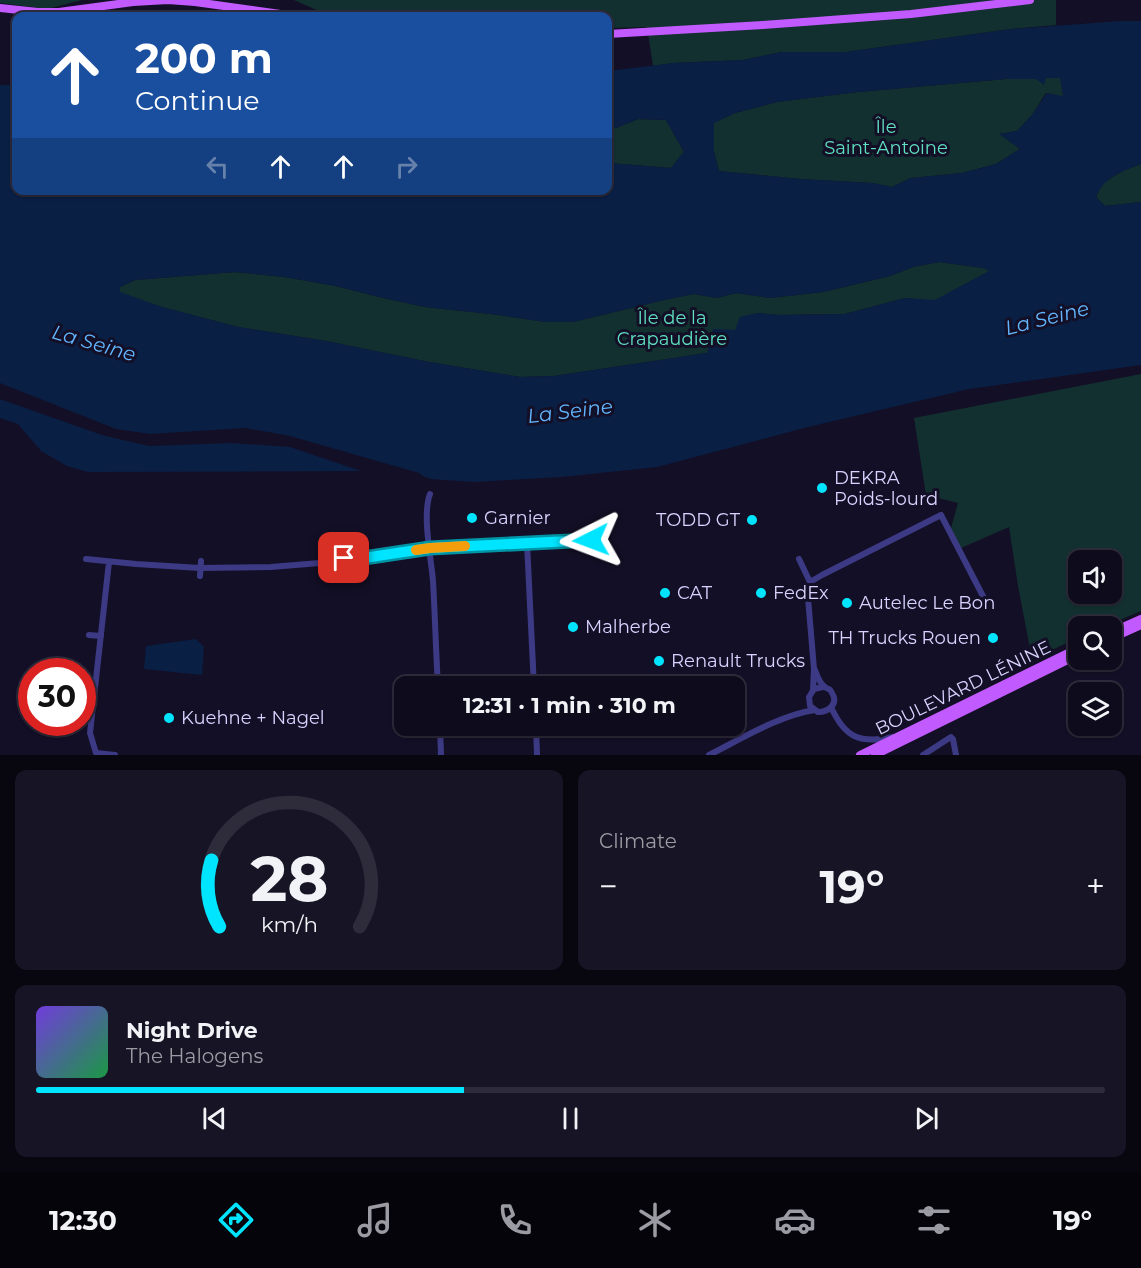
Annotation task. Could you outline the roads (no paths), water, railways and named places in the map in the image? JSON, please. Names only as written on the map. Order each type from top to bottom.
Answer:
[{"type":"main road","points":[[0,8],[59,12],[165,0],[268,12]]},
{"type":"main road","points":[[612,34],[911,14],[1030,0]]},
{"type":"main road","points":[[1122,628],[1141,619]]},
{"type":"main road","points":[[1122,634],[1141,625]]},
{"type":"main road","name":"BOULEVARD LÉNINE","points":[[860,755],[1068,653]]},
{"type":"main road","name":"BOULEVARD LÉNINE","points":[[875,755],[1068,660]]},
{"type":"street","points":[[430,494],[427,507],[437,676]]},
{"type":"street","points":[[813,690],[814,669],[808,584],[941,515],[986,602]]},
{"type":"street","points":[[90,557],[109,562],[200,568],[243,565],[290,566],[344,557],[430,548],[594,540],[608,552]]},
{"type":"street","points":[[527,543],[533,676]]},
{"type":"street","points":[[344,557],[344,569]]},
{"type":"street","points":[[799,559],[810,582]]},
{"type":"street","points":[[200,576],[201,561]]},
{"type":"street","points":[[109,562],[90,733],[96,753],[115,755]]},
{"type":"street","points":[[89,635],[101,636]]},
{"type":"street","points":[[814,669],[823,687]]},
{"type":"street","points":[[709,755],[793,715],[815,710],[825,711],[834,701],[829,689],[817,687],[810,694],[810,706],[815,710]]},
{"type":"street","points":[[793,715],[809,700]]},
{"type":"street","points":[[831,707],[844,729],[856,738],[874,740],[899,736]]},
{"type":"street","points":[[440,736],[441,755]]},
{"type":"street","points":[[536,736],[537,755]]},
{"type":"street","points":[[923,755],[934,752],[952,737],[956,755]]},
{"type":"water","name":"La Seine","points":[[1141,21],[1141,164],[1109,179],[1096,197],[1105,206],[1141,202],[1141,365],[969,389],[808,427],[657,467],[562,477],[474,482],[431,479],[419,473],[290,436],[245,428],[150,434],[116,429],[0,383],[0,85],[12,85],[12,195],[612,195],[612,163],[671,168],[684,152],[666,120],[638,119],[616,128],[612,127],[612,71],[674,63],[743,60],[782,52],[846,52],[1011,29]],"holes":[[[1046,78],[1060,78],[1063,96],[1047,93],[1032,115],[1017,131],[999,134],[1020,149],[996,164],[962,173],[911,178],[892,187],[872,183],[719,171],[714,152],[714,123],[735,113],[777,102],[858,92],[1006,79],[1036,79],[1044,85]],[[939,262],[984,268],[989,271],[935,300],[905,298],[845,314],[757,313],[740,317],[735,330],[713,329],[707,353],[554,376],[520,377],[238,327],[162,307],[120,292],[120,287],[135,280],[235,272],[285,277],[336,286],[425,307],[546,322],[573,322],[694,294],[717,298],[736,293],[770,298],[823,292]]]},
{"type":"water","points":[[0,399],[102,435],[149,446],[232,443],[290,447],[361,471],[88,472],[67,466],[41,451],[18,424],[0,418]]},
{"type":"water","points":[[196,639],[204,647],[202,675],[144,669],[146,646]]},
{"type":"place","name":"DEKRA Poids-lourd","points":[[822,488]]},
{"type":"place","name":"Garnier","points":[[472,518]]},
{"type":"place","name":"TODD GT","points":[[752,520]]},
{"type":"place","name":"CAT","points":[[665,593]]},
{"type":"place","name":"FedEx","points":[[761,593]]},
{"type":"place","name":"Autelec Le Bon","points":[[847,603]]},
{"type":"place","name":"Malherbe","points":[[573,627]]},
{"type":"place","name":"TH Trucks Rouen","points":[[993,638]]},
{"type":"place","name":"Renault Trucks","points":[[659,661]]},
{"type":"place","name":"Kuehne + Nagel","points":[[169,718]]},
{"type":"park label","name":"Île Saint-Antoine","points":[[886,137]]},
{"type":"park label","name":"Île de la Crapaudière","points":[[672,328]]}]
